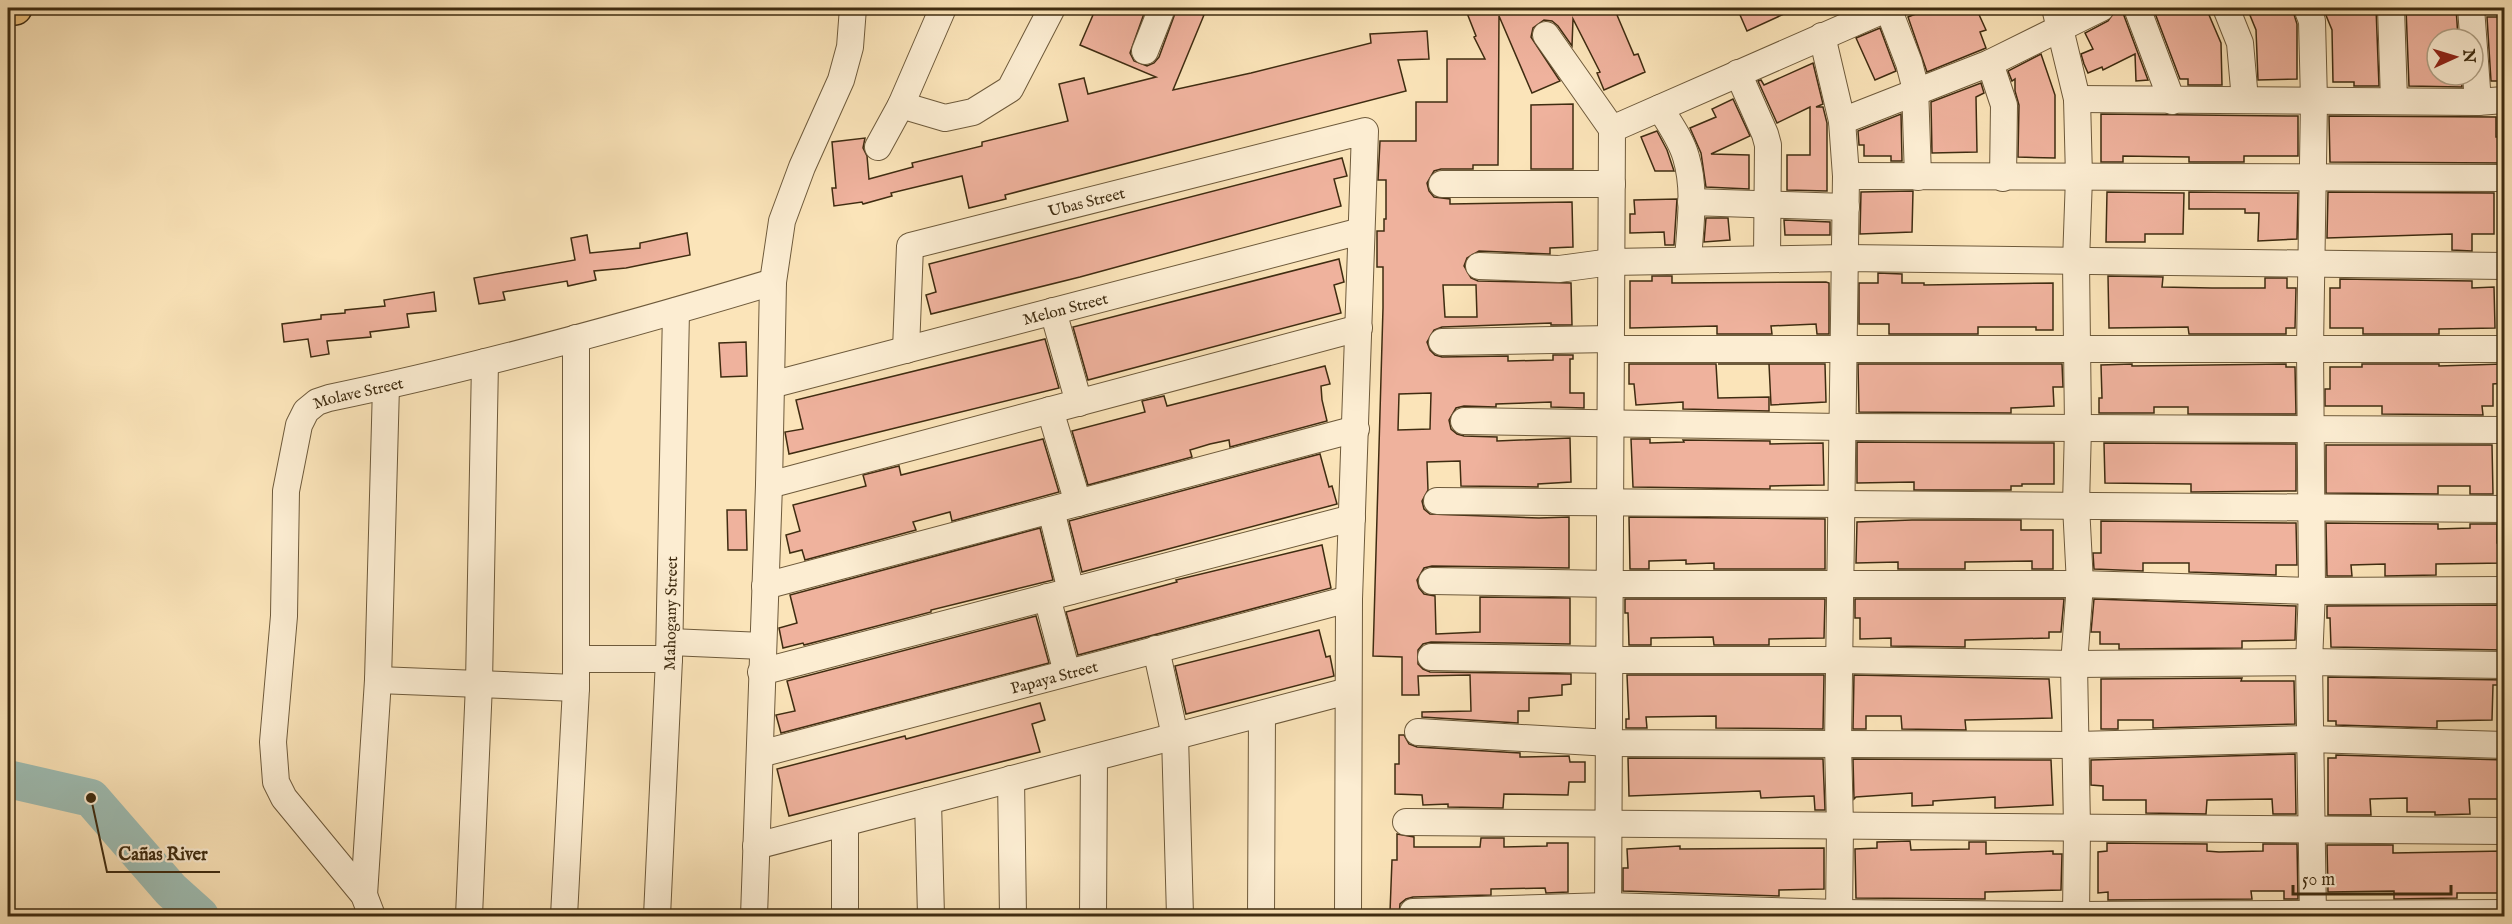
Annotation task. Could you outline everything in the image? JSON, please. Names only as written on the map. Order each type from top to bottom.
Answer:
[{"type":"main road","points":[[8,9],[15,8]]},
{"type":"street","points":[[754,916],[769,485],[773,282],[782,221],[802,166],[842,80],[850,47],[853,8]]},
{"type":"street","points":[[878,147],[901,105],[943,8]]},
{"type":"street","points":[[901,105],[945,118],[973,112],[1010,89],[1052,8]]},
{"type":"street","points":[[1144,51],[1162,8]]},
{"type":"street","points":[[1612,129],[1888,8],[1909,63],[1916,92],[1918,177]]},
{"type":"street","points":[[1842,121],[1990,63],[2058,17],[2101,8]]},
{"type":"street","points":[[2137,8],[2172,101]]},
{"type":"street","points":[[2226,8],[2240,43],[2245,100]]},
{"type":"street","points":[[2307,8],[2312,21],[2314,101],[2310,348],[2312,591],[2309,662],[2313,915]]},
{"type":"street","points":[[2391,8],[2394,100]]},
{"type":"street","points":[[2471,8],[2478,102]]},
{"type":"street","points":[[2058,17],[2077,99],[2079,177],[2076,262],[2078,427],[2076,506],[2080,584],[2074,664],[2077,745],[2076,916]]},
{"type":"street","points":[[1546,35],[1612,129],[1608,911]]},
{"type":"street","points":[[1822,36],[1842,121],[1846,176],[1839,583],[1839,915]]},
{"type":"street","points":[[1990,63],[2004,105],[2003,178]]},
{"type":"street","points":[[1738,73],[1768,146],[1767,259]]},
{"type":"street","points":[[2077,99],[2478,102],[2505,100]]},
{"type":"street","points":[[1660,108],[1686,156],[1691,202],[1688,260]]},
{"type":"street","name":"Ubas Street","points":[[906,350],[910,246],[1365,130],[1361,231]]},
{"type":"street","points":[[1846,176],[2505,178]]},
{"type":"street","points":[[1442,184],[1612,184]]},
{"type":"street","points":[[1691,202],[1846,207]]},
{"type":"street","points":[[1348,916],[1349,599],[1361,231]]},
{"type":"street","name":"Melon Street","points":[[771,385],[1361,231]]},
{"type":"street","points":[[1479,266],[1559,269],[1611,262],[1845,258],[2505,266]]},
{"type":"street","name":"Molave Street","points":[[368,906],[284,798],[276,782],[273,742],[284,616],[286,491],[299,425],[306,411],[317,402],[485,362],[676,311],[773,282]]},
{"type":"street","name":"Mahogany Street","points":[[657,916],[670,651],[676,311]]},
{"type":"street","points":[[1053,311],[1079,403]]},
{"type":"street","points":[[769,485],[1359,328]]},
{"type":"street","points":[[564,916],[576,688],[576,338]]},
{"type":"street","points":[[1442,342],[1842,348],[2505,349]]},
{"type":"street","points":[[470,916],[479,684],[485,362]]},
{"type":"street","points":[[368,906],[378,680],[386,386]]},
{"type":"street","points":[[1050,410],[1078,503]]},
{"type":"street","points":[[1464,422],[1841,427],[2505,430]]},
{"type":"street","points":[[765,586],[1356,429]]},
{"type":"street","points":[[1437,501],[2505,509]]},
{"type":"street","points":[[1051,510],[1067,673]]},
{"type":"street","points":[[761,672],[1352,518]]},
{"type":"street","points":[[1432,581],[1611,584],[2080,584],[2312,591],[2505,590]]},
{"type":"street","name":"Papaya Street","points":[[760,754],[1349,599]]},
{"type":"street","points":[[576,658],[763,646]]},
{"type":"street","points":[[1156,650],[1175,736],[1180,916]]},
{"type":"street","points":[[1431,657],[2074,664],[2309,662],[2505,665]]},
{"type":"street","points":[[378,680],[576,688]]},
{"type":"street","points":[[756,846],[1348,691]]},
{"type":"street","points":[[1261,916],[1262,714]]},
{"type":"street","points":[[1418,732],[1610,743],[2077,745],[2310,740],[2505,745]]},
{"type":"street","points":[[1093,916],[1094,758]]},
{"type":"street","points":[[1011,779],[1013,916]]},
{"type":"street","points":[[928,801],[931,916]]},
{"type":"street","points":[[1406,822],[2505,831]]},
{"type":"street","points":[[845,823],[845,916]]},
{"type":"street","points":[[1413,912],[1608,911],[2076,916],[2505,913]]},
{"type":"building","points":[[1096,8],[1146,8],[1130,53],[1134,61],[1147,66],[1159,57],[1177,8],[1186,8],[1204,15],[1173,90],[1371,43],[1370,34],[1427,31],[1429,59],[1398,60],[1406,91],[1005,195],[1006,199],[969,208],[962,176],[891,193],[892,196],[863,204],[862,202],[834,206],[832,188],[836,188],[832,142],[865,138],[863,148],[867,156],[869,179],[913,167],[912,163],[982,146],[982,142],[1068,121],[1059,84],[1084,78],[1088,94],[1156,77],[1080,45]]},
{"type":"building","points":[[1465,8],[1614,8],[1634,55],[1638,54],[1645,72],[1604,90],[1597,73],[1600,72],[1573,19],[1572,46],[1558,26],[1552,21],[1544,20],[1533,28],[1531,37],[1560,81],[1532,93],[1499,16],[1498,165],[1473,165],[1473,169],[1441,169],[1434,171],[1427,183],[1434,197],[1450,199],[1450,204],[1572,202],[1573,247],[1550,248],[1550,254],[1479,251],[1467,258],[1464,266],[1471,278],[1478,281],[1571,283],[1572,325],[1551,325],[1551,323],[1442,327],[1434,330],[1427,342],[1435,355],[1442,357],[1508,356],[1508,361],[1553,360],[1553,355],[1573,355],[1573,359],[1570,359],[1570,393],[1584,393],[1584,408],[1551,407],[1551,402],[1496,404],[1496,407],[1464,406],[1456,408],[1449,420],[1451,429],[1457,434],[1497,437],[1497,441],[1570,438],[1571,482],[1538,484],[1538,487],[1461,486],[1460,461],[1427,462],[1428,490],[1422,501],[1424,509],[1430,514],[1569,517],[1569,568],[1432,566],[1424,568],[1417,580],[1424,594],[1435,596],[1436,634],[1480,632],[1480,597],[1570,598],[1570,644],[1431,642],[1423,644],[1418,650],[1418,664],[1430,672],[1571,674],[1571,684],[1562,685],[1562,695],[1529,698],[1529,711],[1518,711],[1518,723],[1422,717],[1422,712],[1471,711],[1470,675],[1418,676],[1419,695],[1402,695],[1402,657],[1373,656],[1383,308],[1383,267],[1377,267],[1377,231],[1384,231],[1384,219],[1386,219],[1386,180],[1378,180],[1380,141],[1416,141],[1416,102],[1447,102],[1447,59],[1485,59],[1474,37],[1476,36]],"holes":[[[1443,285],[1476,285],[1477,317],[1445,317]],[[1431,393],[1430,429],[1398,430],[1399,394]]]},
{"type":"building","points":[[1737,8],[1797,8],[1747,31]]},
{"type":"building","points":[[1931,8],[1976,8],[1986,30],[1980,32],[1986,48],[1927,72],[1908,17]]},
{"type":"building","points":[[2122,8],[2148,80],[2136,81],[2135,54],[2103,70],[2102,67],[2088,73],[2084,64],[2081,54],[2093,49],[2085,33],[2108,21],[2115,11]]},
{"type":"building","points":[[2153,8],[2206,8],[2221,43],[2222,85],[2188,85],[2188,79],[2180,79]]},
{"type":"building","points":[[2247,8],[2292,8],[2297,24],[2297,79],[2258,80],[2256,30]]},
{"type":"building","points":[[2323,8],[2376,8],[2379,86],[2354,86],[2354,82],[2333,82],[2332,30]]},
{"type":"building","points":[[2406,8],[2456,8],[2457,27],[2425,27],[2425,86],[2409,86]]},
{"type":"building","points":[[2487,17],[2503,17],[2504,81],[2491,81]]},
{"type":"building","points":[[1880,28],[1896,71],[1875,80],[1856,38]]},
{"type":"building","points":[[2041,54],[2055,95],[2055,158],[2018,157],[2019,105],[2015,91],[2015,79],[2012,81],[2008,71]]},
{"type":"building","points":[[1813,63],[1823,104],[1816,107],[1823,107],[1827,123],[1827,191],[1787,190],[1787,155],[1810,155],[1810,107],[1777,123],[1758,81],[1761,80],[1764,85]]},
{"type":"building","points":[[1981,83],[1984,93],[1976,97],[1977,152],[1932,153],[1931,102]]},
{"type":"building","points":[[1733,99],[1750,136],[1711,154],[1749,155],[1749,189],[1706,187],[1701,153],[1690,128],[1716,117],[1712,109]]},
{"type":"building","points":[[1573,104],[1573,169],[1531,169],[1531,105]]},
{"type":"building","points":[[1901,114],[1902,161],[1891,161],[1891,156],[1864,156],[1864,145],[1859,145],[1858,131]]},
{"type":"building","points":[[2101,114],[2298,116],[2298,156],[2244,156],[2244,162],[2189,162],[2189,157],[2123,156],[2123,162],[2101,162]]},
{"type":"building","points":[[2329,116],[2496,117],[2496,137],[2505,137],[2505,163],[2330,162]]},
{"type":"building","points":[[1657,131],[1674,171],[1655,171],[1641,137]]},
{"type":"building","points":[[1342,158],[1347,176],[1334,179],[1341,206],[1080,277],[931,314],[926,295],[936,292],[929,264]]},
{"type":"building","points":[[1913,191],[1912,232],[1860,234],[1861,192]]},
{"type":"building","points":[[2107,192],[2184,193],[2183,234],[2145,234],[2145,242],[2106,242]]},
{"type":"building","points":[[2189,192],[2298,193],[2297,239],[2258,241],[2259,213],[2245,213],[2245,209],[2189,209]]},
{"type":"building","points":[[2328,192],[2494,193],[2494,234],[2472,234],[2472,251],[2452,250],[2452,234],[2327,238]]},
{"type":"building","points":[[1677,199],[1674,245],[1665,245],[1664,232],[1630,233],[1630,214],[1635,214],[1634,200]]},
{"type":"building","points":[[1706,218],[1728,218],[1730,240],[1704,242]]},
{"type":"building","points":[[1784,220],[1830,222],[1830,235],[1785,235]]},
{"type":"building","points":[[687,233],[690,255],[626,268],[594,271],[596,280],[568,286],[567,281],[503,292],[505,300],[479,304],[474,278],[575,260],[571,238],[587,235],[590,253],[640,248],[640,243]]},
{"type":"building","points":[[1339,259],[1344,282],[1334,285],[1341,313],[1088,380],[1073,327]]},
{"type":"building","points":[[1878,273],[1902,274],[1902,283],[1924,283],[1924,285],[2053,283],[2053,330],[2036,330],[2036,327],[1978,327],[1978,334],[1889,334],[1889,324],[1859,324],[1859,283],[1878,283]]},
{"type":"building","points":[[1652,276],[1672,276],[1672,283],[1826,282],[1829,283],[1829,334],[1817,334],[1816,324],[1771,326],[1772,334],[1717,334],[1717,326],[1630,328],[1630,281],[1652,281]]},
{"type":"building","points":[[2108,276],[2163,277],[2162,287],[2212,288],[2265,288],[2265,278],[2287,278],[2287,288],[2296,288],[2295,328],[2286,328],[2286,334],[2189,334],[2188,327],[2109,328]]},
{"type":"building","points":[[2340,279],[2472,281],[2472,288],[2494,287],[2495,328],[2439,329],[2439,334],[2363,334],[2363,328],[2330,328],[2330,288],[2340,288]]},
{"type":"building","points":[[434,292],[436,311],[407,314],[409,327],[370,332],[371,337],[327,341],[329,354],[311,357],[308,339],[284,342],[282,324],[321,319],[321,315],[345,313],[345,310],[385,306],[384,300]]},
{"type":"building","points":[[1045,339],[1059,388],[789,454],[785,432],[803,429],[796,400]]},
{"type":"building","points":[[746,342],[747,376],[721,377],[719,343]]},
{"type":"building","points":[[1629,364],[1716,364],[1718,398],[1769,397],[1769,411],[1683,409],[1683,402],[1636,405],[1634,384],[1629,384]]},
{"type":"building","points":[[1769,364],[1825,364],[1826,402],[1771,405]]},
{"type":"building","points":[[1858,364],[2062,364],[2063,387],[2053,387],[2054,406],[2011,408],[2011,413],[1859,412]]},
{"type":"building","points":[[2132,364],[2132,366],[2286,364],[2286,367],[2295,367],[2296,414],[2188,414],[2188,407],[2154,407],[2154,413],[2099,413],[2099,398],[2102,398],[2101,365]]},
{"type":"building","points":[[2362,364],[2439,364],[2439,366],[2503,364],[2504,383],[2493,384],[2493,406],[2482,406],[2483,415],[2382,414],[2382,406],[2325,406],[2325,389],[2330,389],[2330,367],[2362,367]]},
{"type":"building","points":[[1325,366],[1330,384],[1321,386],[1327,421],[1230,447],[1229,440],[1210,444],[1190,450],[1192,457],[1088,485],[1072,431],[1145,412],[1142,401],[1164,396],[1167,406]]},
{"type":"building","points":[[1043,439],[1059,492],[952,521],[950,512],[913,522],[916,530],[805,560],[802,550],[790,553],[786,535],[800,531],[793,505],[866,486],[863,475],[899,466],[901,475]]},
{"type":"building","points":[[1631,439],[1650,439],[1650,443],[1684,442],[1683,440],[1770,441],[1770,444],[1823,443],[1824,485],[1770,486],[1770,489],[1633,487]]},
{"type":"building","points":[[1857,442],[2054,443],[2054,484],[2022,484],[2022,486],[2011,486],[2011,490],[1914,490],[1914,482],[1857,483]]},
{"type":"building","points":[[2104,443],[2296,444],[2296,491],[2191,492],[2191,484],[2105,483]]},
{"type":"building","points":[[2326,445],[2492,445],[2493,494],[2470,494],[2470,486],[2438,486],[2438,494],[2326,493]]},
{"type":"building","points":[[1320,454],[1329,487],[1332,486],[1337,504],[1082,572],[1069,521]]},
{"type":"building","points":[[727,510],[746,510],[747,550],[728,550]]},
{"type":"building","points":[[1629,517],[1825,519],[1825,569],[1714,569],[1714,563],[1686,564],[1686,560],[1649,561],[1649,569],[1630,569]]},
{"type":"building","points":[[2021,520],[2021,530],[2053,530],[2053,569],[2032,569],[2032,561],[1965,562],[1965,569],[1898,569],[1898,562],[1856,563],[1857,522]]},
{"type":"building","points":[[2101,521],[2296,523],[2297,565],[2276,565],[2276,575],[2189,572],[2189,563],[2143,563],[2143,571],[2094,569],[2093,553],[2101,553]]},
{"type":"building","points":[[2326,523],[2438,524],[2438,529],[2470,528],[2470,524],[2497,524],[2497,543],[2505,543],[2505,563],[2436,564],[2436,575],[2385,576],[2385,564],[2351,565],[2352,576],[2327,576]]},
{"type":"building","points":[[1040,528],[1053,580],[804,645],[803,643],[783,648],[779,628],[797,623],[790,595]]},
{"type":"building","points":[[1322,545],[1331,588],[1078,655],[1066,612],[1177,582],[1176,580]]},
{"type":"building","points":[[1625,599],[1825,599],[1824,638],[1769,639],[1769,645],[1714,645],[1713,637],[1651,638],[1651,645],[1629,645]]},
{"type":"building","points":[[1855,599],[2064,599],[2061,632],[2049,632],[2049,638],[1965,640],[1965,647],[1891,646],[1891,638],[1860,639],[1860,618],[1855,618]]},
{"type":"building","points":[[2094,599],[2296,606],[2295,640],[2242,641],[2242,648],[2119,649],[2119,644],[2100,644],[2100,632],[2091,632]]},
{"type":"building","points":[[2505,605],[2505,650],[2331,647],[2330,618],[2327,618],[2327,606]]},
{"type":"building","points":[[1036,616],[1049,663],[781,733],[776,715],[795,711],[787,681]]},
{"type":"building","points":[[1319,630],[1326,657],[1330,656],[1334,676],[1186,714],[1175,666]]},
{"type":"building","points":[[1627,675],[1824,675],[1823,729],[1716,728],[1716,716],[1646,717],[1647,728],[1626,728],[1626,719],[1629,719]]},
{"type":"building","points":[[1854,675],[2049,679],[2052,718],[1965,720],[1966,730],[1902,729],[1901,716],[1866,716],[1866,729],[1853,729]]},
{"type":"building","points":[[2328,677],[2505,680],[2505,685],[2493,685],[2492,720],[2437,721],[2437,728],[2336,725],[2336,721],[2328,721]]},
{"type":"building","points":[[2242,678],[2241,681],[2294,681],[2295,724],[2153,728],[2153,720],[2118,720],[2118,729],[2101,729],[2101,679]]},
{"type":"building","points":[[1040,703],[1045,720],[1032,724],[1040,752],[789,816],[777,769],[905,736],[906,739]]},
{"type":"building","points":[[1399,735],[1404,735],[1409,744],[1417,747],[1520,753],[1520,757],[1569,756],[1570,762],[1585,762],[1585,782],[1569,782],[1568,795],[1504,794],[1503,808],[1448,807],[1448,804],[1423,805],[1422,795],[1395,794],[1395,764],[1399,764]]},
{"type":"building","points":[[2295,754],[2296,814],[2273,814],[2272,799],[2207,800],[2206,814],[2146,813],[2146,800],[2103,800],[2103,786],[2091,785],[2091,760]]},
{"type":"building","points":[[2336,755],[2505,760],[2505,799],[2469,799],[2470,814],[2435,815],[2435,812],[2407,812],[2407,798],[2370,799],[2371,815],[2328,815],[2328,758],[2336,758]]},
{"type":"building","points":[[1628,758],[1823,759],[1825,810],[1815,810],[1814,796],[1761,798],[1760,791],[1629,796]]},
{"type":"building","points":[[1853,759],[2051,760],[2053,805],[1995,808],[1995,797],[1933,801],[1933,805],[1912,806],[1912,793],[1854,799]]},
{"type":"building","points":[[1397,834],[1414,837],[1414,847],[1480,847],[1481,838],[1504,838],[1504,847],[1568,843],[1568,892],[1546,893],[1545,888],[1491,889],[1491,895],[1413,897],[1400,904],[1399,916],[1394,916],[1395,912],[1390,912],[1392,860],[1397,860]]},
{"type":"building","points":[[1910,841],[1911,850],[1969,849],[1969,842],[1986,842],[1986,854],[2053,851],[2053,854],[2062,854],[2061,890],[1985,892],[1985,899],[1856,898],[1855,849],[1877,848],[1877,842]]},
{"type":"building","points":[[2107,843],[2207,844],[2207,851],[2219,852],[2263,851],[2263,844],[2297,844],[2298,899],[2284,899],[2284,891],[2251,891],[2252,899],[2108,900],[2108,892],[2098,893],[2098,852],[2107,851]]},
{"type":"building","points":[[2327,845],[2393,845],[2393,853],[2505,851],[2505,893],[2457,893],[2457,898],[2394,899],[2394,891],[2328,892]]},
{"type":"building","points":[[1680,846],[1680,849],[1824,848],[1824,889],[1779,890],[1779,896],[1623,891],[1623,868],[1628,868],[1627,849]]},
{"type":"waterway","points":[[8,779],[91,798],[171,890],[200,916]]},
{"type":"place","name":"Cañas River","points":[[91,798]]}]
